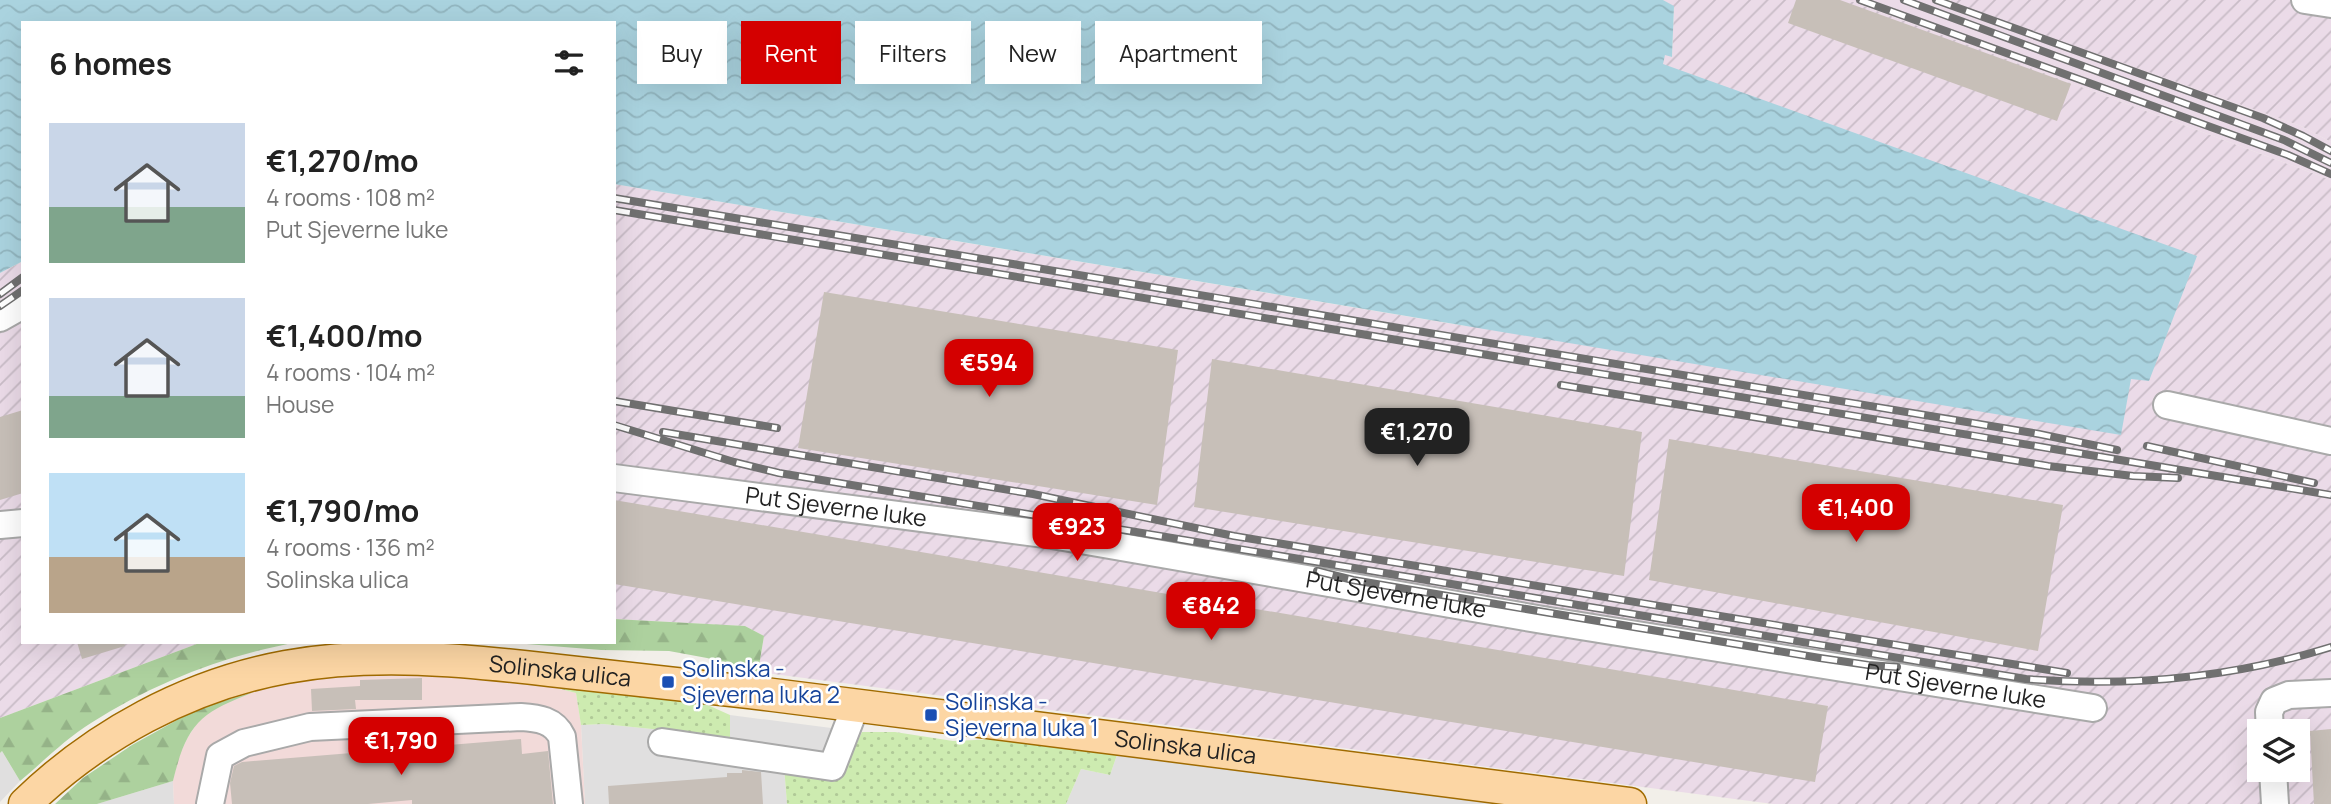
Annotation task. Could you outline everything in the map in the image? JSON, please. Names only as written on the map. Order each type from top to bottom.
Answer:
[{"type":"main road","name":"Solinska ulica","points":[[25,804],[59,774],[101,743],[160,708],[229,681],[284,667],[336,660],[386,658],[467,661],[856,705],[1630,804]]},
{"type":"street","points":[[2305,0],[2331,4]]},
{"type":"street","points":[[0,318],[21,306]]},
{"type":"street","points":[[2166,405],[2331,441]]},
{"type":"street","name":"Put Sjeverne luke","points":[[616,478],[1052,535],[1544,620],[2093,708]]},
{"type":"street","points":[[0,525],[21,523]]},
{"type":"street","points":[[2269,719],[2274,701],[2289,695],[2331,693]]},
{"type":"street","points":[[662,742],[832,767],[856,705]]},
{"type":"street","points":[[210,804],[220,756],[244,743],[310,727],[521,717],[543,719],[559,730],[569,804]]},
{"type":"street","points":[[2274,782],[2275,804]]},
{"type":"shaded area","points":[[1663,0],[1848,0],[2331,180],[2331,804],[1773,804],[758,672],[764,636],[745,626],[616,619],[616,184],[1465,326],[1662,64],[1665,54],[1672,57],[1674,7]]},
{"type":"shaded area","points":[[1848,0],[1946,0],[2301,126],[2331,142],[2331,180]]},
{"type":"shaded area","points":[[2331,0],[2331,142],[2301,126],[1950,2]]},
{"type":"shaded area","points":[[21,262],[21,644],[197,644],[0,718],[0,273]]},
{"type":"shaded area","points":[[434,672],[514,677],[576,693],[581,725],[585,804],[174,804],[173,781],[178,758],[198,722],[218,706],[254,692],[317,677]]},
{"type":"shaded area","points":[[730,715],[862,732],[845,770],[784,767],[787,804],[585,804],[581,725],[603,724],[730,737]]},
{"type":"shaded area","points":[[2,751],[20,781],[0,802],[0,753]]},
{"type":"shaded area","points":[[1117,755],[1499,804],[1066,804],[1081,769],[1110,775]]},
{"type":"shaded area","points":[[173,781],[174,804],[97,804]]},
{"type":"green space","points":[[616,619],[745,626],[764,636],[758,672],[669,651],[601,650],[528,644],[616,644]]},
{"type":"green space","points":[[197,644],[290,644],[217,663],[140,695],[81,729],[20,781],[2,751],[0,753],[0,718]]},
{"type":"green space","points":[[514,677],[692,698],[730,715],[730,737],[603,724],[581,725],[576,693]]},
{"type":"green space","points":[[254,692],[208,714],[198,723],[184,746],[173,781],[97,804],[55,804],[83,778],[132,745],[197,709]]},
{"type":"green space","points":[[862,732],[895,732],[953,741],[998,739],[1117,755],[1110,775],[1081,769],[1066,804],[787,804],[784,766],[844,770]]},
{"type":"water","points":[[0,0],[1663,0],[1674,6],[1672,57],[1665,55],[1663,64],[2197,256],[2149,381],[2131,379],[2121,435],[616,184],[616,21],[21,21],[21,262],[0,273]]},
{"type":"building","points":[[1796,0],[1840,0],[2071,84],[2057,121],[1788,23]]},
{"type":"building","points":[[824,292],[1178,350],[1157,505],[798,448]]},
{"type":"building","points":[[1212,359],[1642,432],[1624,576],[1194,507]]},
{"type":"building","points":[[21,411],[21,494],[0,500],[0,417]]},
{"type":"building","points":[[1669,439],[2063,505],[2038,651],[1649,580]]},
{"type":"building","points":[[616,500],[1828,706],[1815,782],[616,584]]},
{"type":"building","points":[[78,644],[124,644],[125,646],[82,659]]},
{"type":"building","points":[[422,678],[422,700],[355,700],[356,709],[312,711],[311,689],[360,686],[360,680]]},
{"type":"building","points":[[2331,729],[2331,804],[2314,804],[2310,731]]},
{"type":"building","points":[[521,739],[522,754],[548,751],[553,804],[412,804],[412,800],[368,804],[232,804],[230,783],[234,766],[242,762]]},
{"type":"building","points":[[742,770],[761,772],[763,804],[609,804],[608,786],[727,777],[727,773],[742,773]]},
{"type":"railway","points":[[1860,0],[2288,155],[2331,174]]},
{"type":"railway","points":[[1904,0],[2284,140],[2331,163]]},
{"type":"railway","points":[[1936,0],[2263,118],[2331,151]]},
{"type":"railway","points":[[616,198],[2039,434],[2117,450]]},
{"type":"railway","points":[[616,210],[2331,495]]},
{"type":"railway","points":[[0,294],[21,278]]},
{"type":"railway","points":[[0,306],[21,291]]},
{"type":"railway","points":[[1561,385],[2048,466],[2133,476],[2178,478]]},
{"type":"railway","points":[[616,401],[777,428]]},
{"type":"railway","points":[[616,426],[779,473],[2026,679],[2104,682],[2180,678],[2256,666],[2331,647]]},
{"type":"railway","points":[[663,432],[1033,494],[1234,536],[2067,673]]},
{"type":"railway","points":[[2147,446],[2314,483]]},
{"type":"railway","points":[[1317,571],[1353,580],[1820,658],[1897,667]]},
{"type":"place","name":"Solinska - Sjeverna luka 2","points":[[668,682]]},
{"type":"place","name":"Solinska - Sjeverna luka 1","points":[[931,715]]}]
